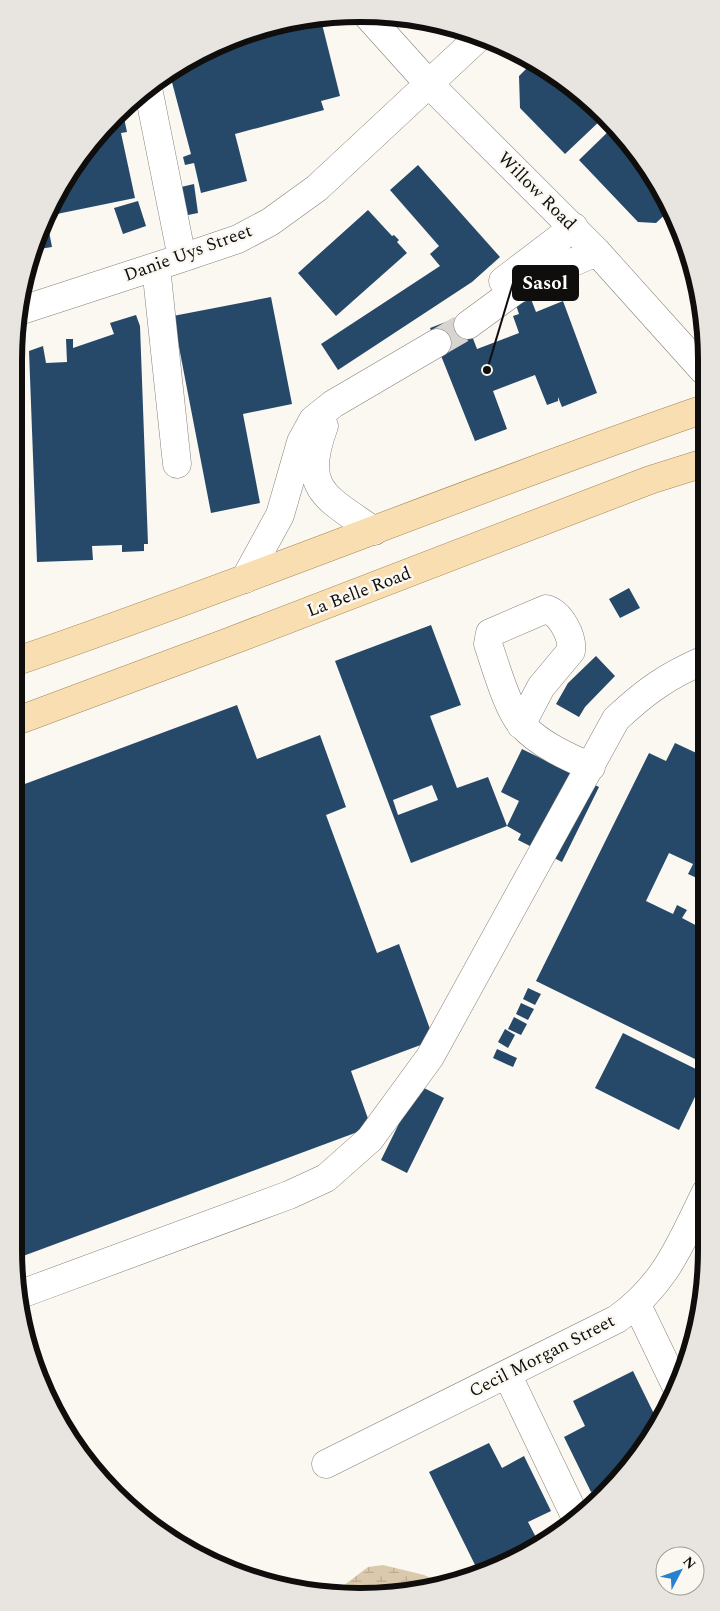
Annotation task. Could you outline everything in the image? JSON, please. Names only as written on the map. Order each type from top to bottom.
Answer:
[{"type":"main road","points":[[22,659],[245,579],[698,411]]},
{"type":"main road","name":"La Belle Road","points":[[22,719],[240,638],[650,480],[698,465]]},
{"type":"street","name":"Willow Road","points":[[374,23],[429,84],[574,227],[698,364]]},
{"type":"street","name":"Danie Uys Street","points":[[26,309],[182,258],[238,238],[270,222],[317,188],[474,42]]},
{"type":"street","points":[[150,96],[182,258]]},
{"type":"street","points":[[574,227],[497,286],[473,321],[536,278],[597,252]]},
{"type":"street","points":[[156,267],[177,464]]},
{"type":"street","points":[[245,579],[280,516],[300,442],[313,420],[333,404],[437,343]]},
{"type":"street","points":[[333,404],[320,438],[314,473],[318,483],[330,500],[374,531]]},
{"type":"street","points":[[25,1293],[289,1195],[326,1178],[348,1160],[370,1139],[430,1057],[616,719],[640,697],[678,672],[698,663]]},
{"type":"street","points":[[521,725],[564,755],[591,767]]},
{"type":"street","name":"Cecil Morgan Street","points":[[326,1464],[610,1323],[636,1305],[668,1268],[698,1208]]},
{"type":"street","points":[[636,1305],[672,1379]]},
{"type":"street","points":[[507,1374],[573,1513]]},
{"type":"green space","points":[[383,1565],[424,1575],[435,1580],[382,1588],[340,1588],[368,1567]]},
{"type":"building","points":[[322,24],[340,96],[321,101],[324,110],[235,134],[247,181],[201,193],[194,163],[185,165],[183,157],[191,154],[171,80],[211,57],[252,40],[294,29]]},
{"type":"building","points":[[529,68],[548,79],[599,121],[565,154],[520,108],[519,76]]},
{"type":"building","points":[[124,118],[127,132],[121,133],[135,198],[56,214],[79,172],[106,137]]},
{"type":"building","points":[[609,131],[641,172],[665,215],[656,223],[638,222],[579,160]]},
{"type":"building","points":[[418,165],[500,257],[472,282],[338,370],[321,344],[440,266],[430,254],[439,246],[390,190]]},
{"type":"building","points":[[194,184],[198,213],[188,215],[181,187]]},
{"type":"building","points":[[138,201],[146,226],[123,234],[114,208]]},
{"type":"building","points":[[368,210],[392,236],[394,235],[399,240],[397,242],[407,253],[336,316],[298,273]]},
{"type":"building","points":[[49,230],[52,247],[41,249]]},
{"type":"building","points":[[271,297],[292,404],[243,414],[260,503],[211,513],[173,316]]},
{"type":"building","points":[[531,299],[536,312],[563,301],[597,393],[562,407],[558,397],[558,401],[547,405],[535,375],[493,391],[507,429],[475,441],[430,328],[464,315],[477,349],[519,333],[513,316],[519,314],[516,305]]},
{"type":"building","points":[[136,315],[140,326],[148,544],[144,544],[144,551],[122,552],[122,545],[92,546],[93,560],[37,562],[29,351],[43,346],[46,363],[67,362],[66,339],[73,339],[73,348],[114,334],[110,323]]},
{"type":"building","points":[[629,588],[640,608],[620,618],[609,599]]},
{"type":"building","points":[[431,625],[461,705],[430,716],[457,788],[488,777],[507,826],[411,863],[335,661]],"holes":[[[432,785],[438,800],[398,815],[393,800]]]},
{"type":"building","points":[[596,656],[615,676],[585,707],[579,717],[556,704],[568,683]]},
{"type":"building","points":[[237,705],[257,759],[320,735],[346,807],[326,815],[377,953],[399,944],[434,1040],[351,1071],[371,1127],[22,1256],[22,785]]},
{"type":"building","points":[[675,743],[698,754],[698,879],[688,874],[693,864],[669,853],[646,901],[673,914],[677,905],[687,910],[682,918],[698,926],[698,1061],[536,981],[649,753],[666,761]]},
{"type":"building","points":[[522,749],[599,787],[562,862],[518,840],[521,834],[507,826],[519,801],[501,792]]},
{"type":"building","points":[[528,988],[541,994],[535,1005],[523,999]]},
{"type":"building","points":[[521,1003],[534,1009],[528,1020],[516,1014]]},
{"type":"building","points":[[514,1017],[527,1024],[521,1035],[508,1029]]},
{"type":"building","points":[[505,1029],[515,1035],[508,1048],[498,1042]]},
{"type":"building","points":[[623,1033],[698,1070],[698,1091],[679,1130],[595,1088]]},
{"type":"building","points":[[497,1049],[517,1058],[513,1067],[493,1058]]},
{"type":"building","points":[[418,1085],[444,1098],[407,1173],[381,1160]]},
{"type":"building","points":[[633,1371],[655,1415],[641,1439],[614,1474],[603,1486],[591,1492],[564,1437],[585,1426],[573,1401]]},
{"type":"building","points":[[489,1443],[502,1468],[524,1456],[551,1511],[528,1522],[537,1539],[509,1554],[476,1568],[429,1472]]},
{"type":"tunnel","points":[[437,343],[468,325]]},
{"type":"place","name":"Sasol","points":[[487,370]]}]
